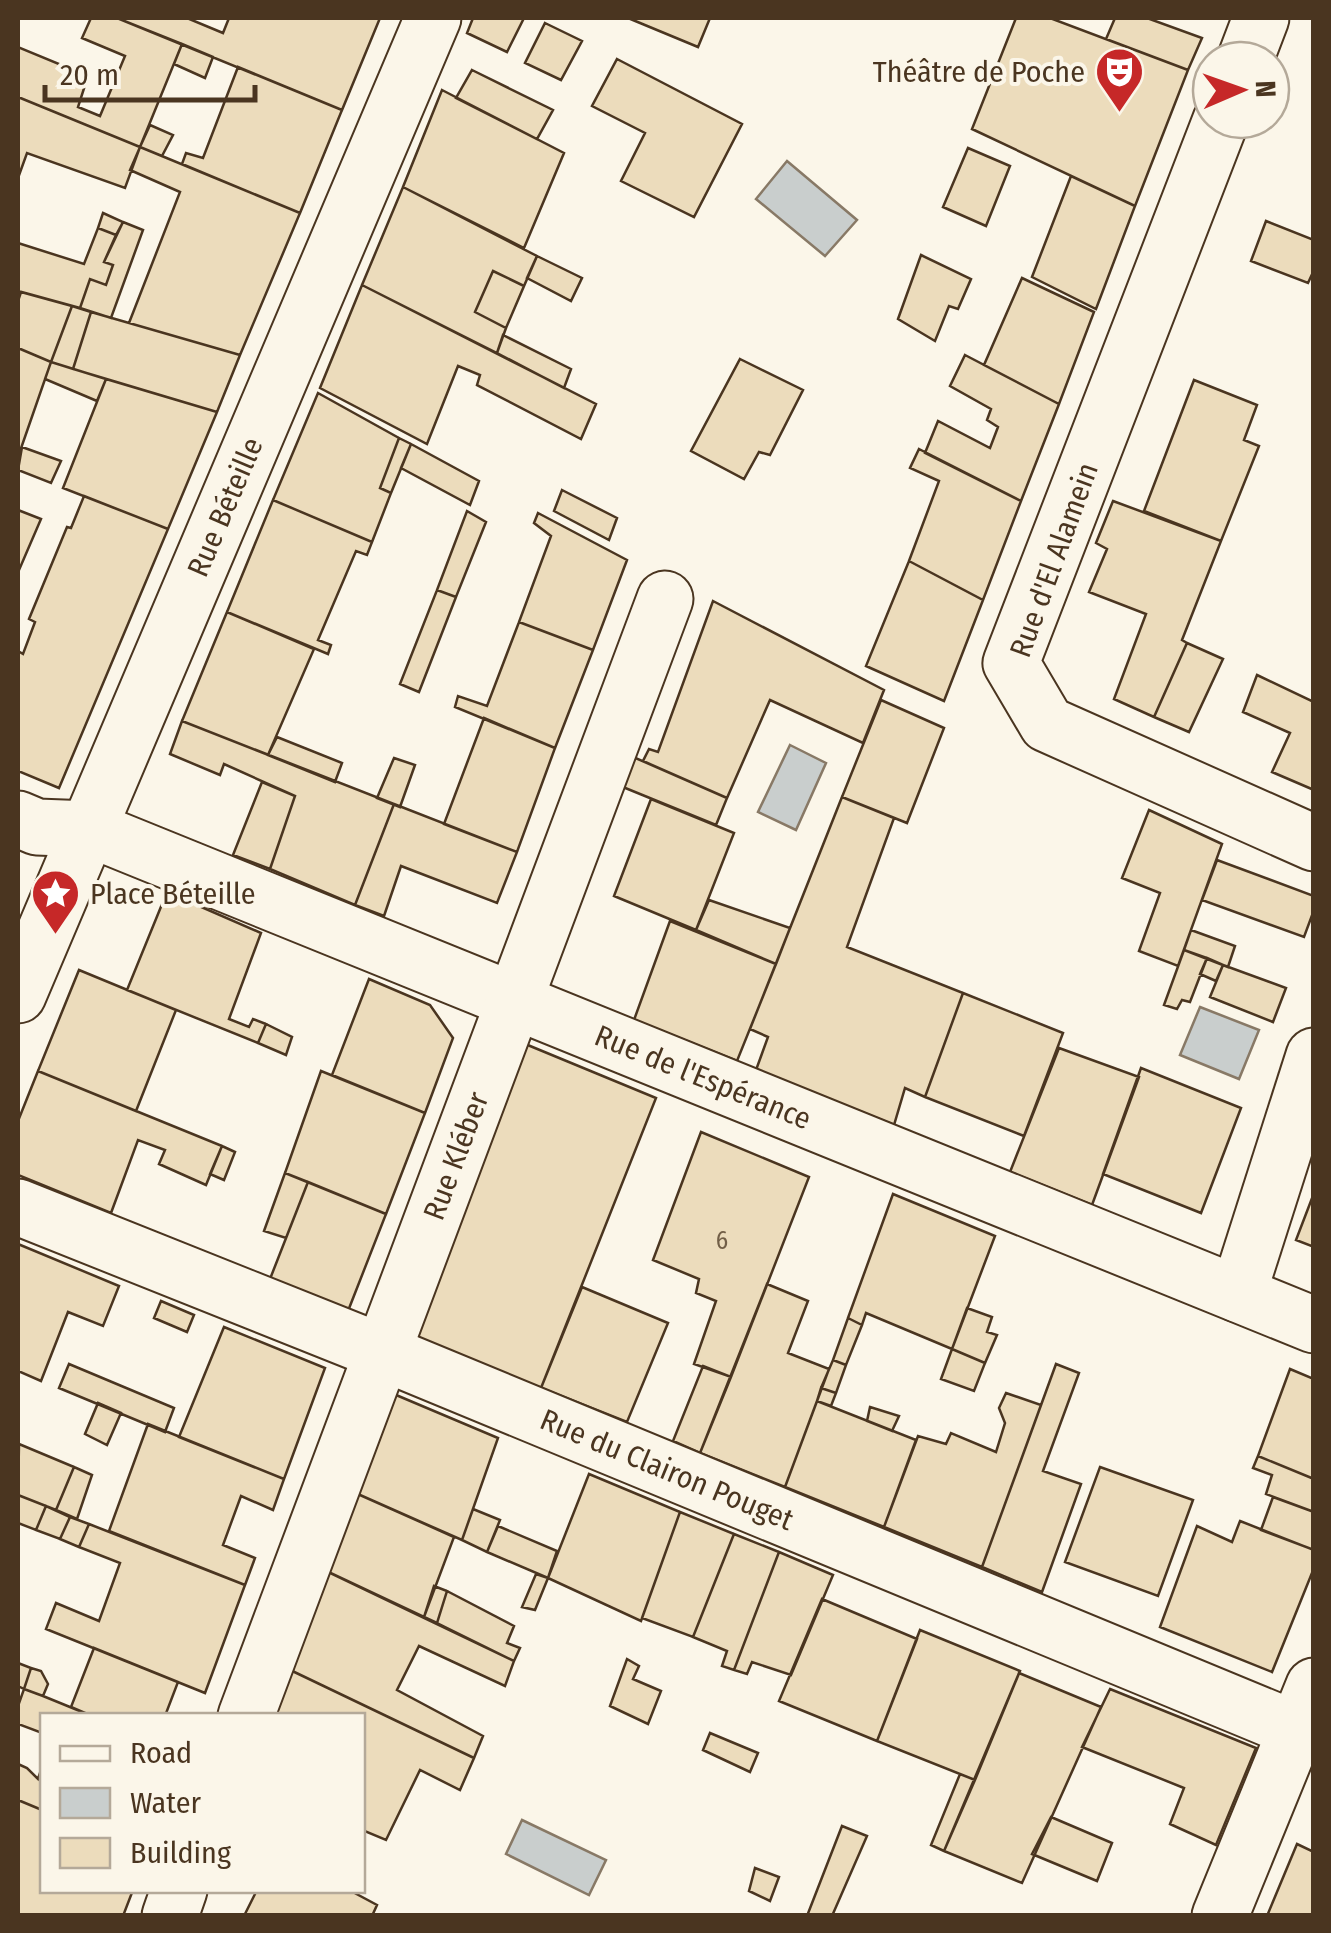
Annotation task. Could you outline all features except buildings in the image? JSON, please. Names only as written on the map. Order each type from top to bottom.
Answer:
[{"type":"street","name":"Rue Béteille","points":[[18,994],[433,18]]},
{"type":"street","name":"Rue d'El Alamein","points":[[1214,140],[1010,664],[1047,724],[1314,843]]},
{"type":"street","name":"Rue Kléber","points":[[247,1713],[665,599]]},
{"type":"street","points":[[18,819],[37,827],[90,829]]},
{"type":"street","name":"Rue de l'Espérance","points":[[90,829],[1314,1325]]},
{"type":"street","points":[[1238,1294],[1314,1056]]},
{"type":"street","name":"Rue du Clairon Pouget","points":[[18,1207],[1308,1718]]},
{"type":"street","points":[[1220,1916],[1308,1718]]},
{"type":"water","points":[[787,161],[857,220],[825,256],[756,199]]},
{"type":"water","points":[[790,745],[826,763],[796,830],[758,812]]},
{"type":"water","points":[[1200,1007],[1259,1030],[1239,1079],[1180,1055]]},
{"type":"water","points":[[522,1820],[606,1860],[589,1895],[506,1854]]},
{"type":"place","name":"Théâtre de Poche","points":[[1120,114]]},
{"type":"place","name":"Place Béteille","points":[[55,936]]}]
